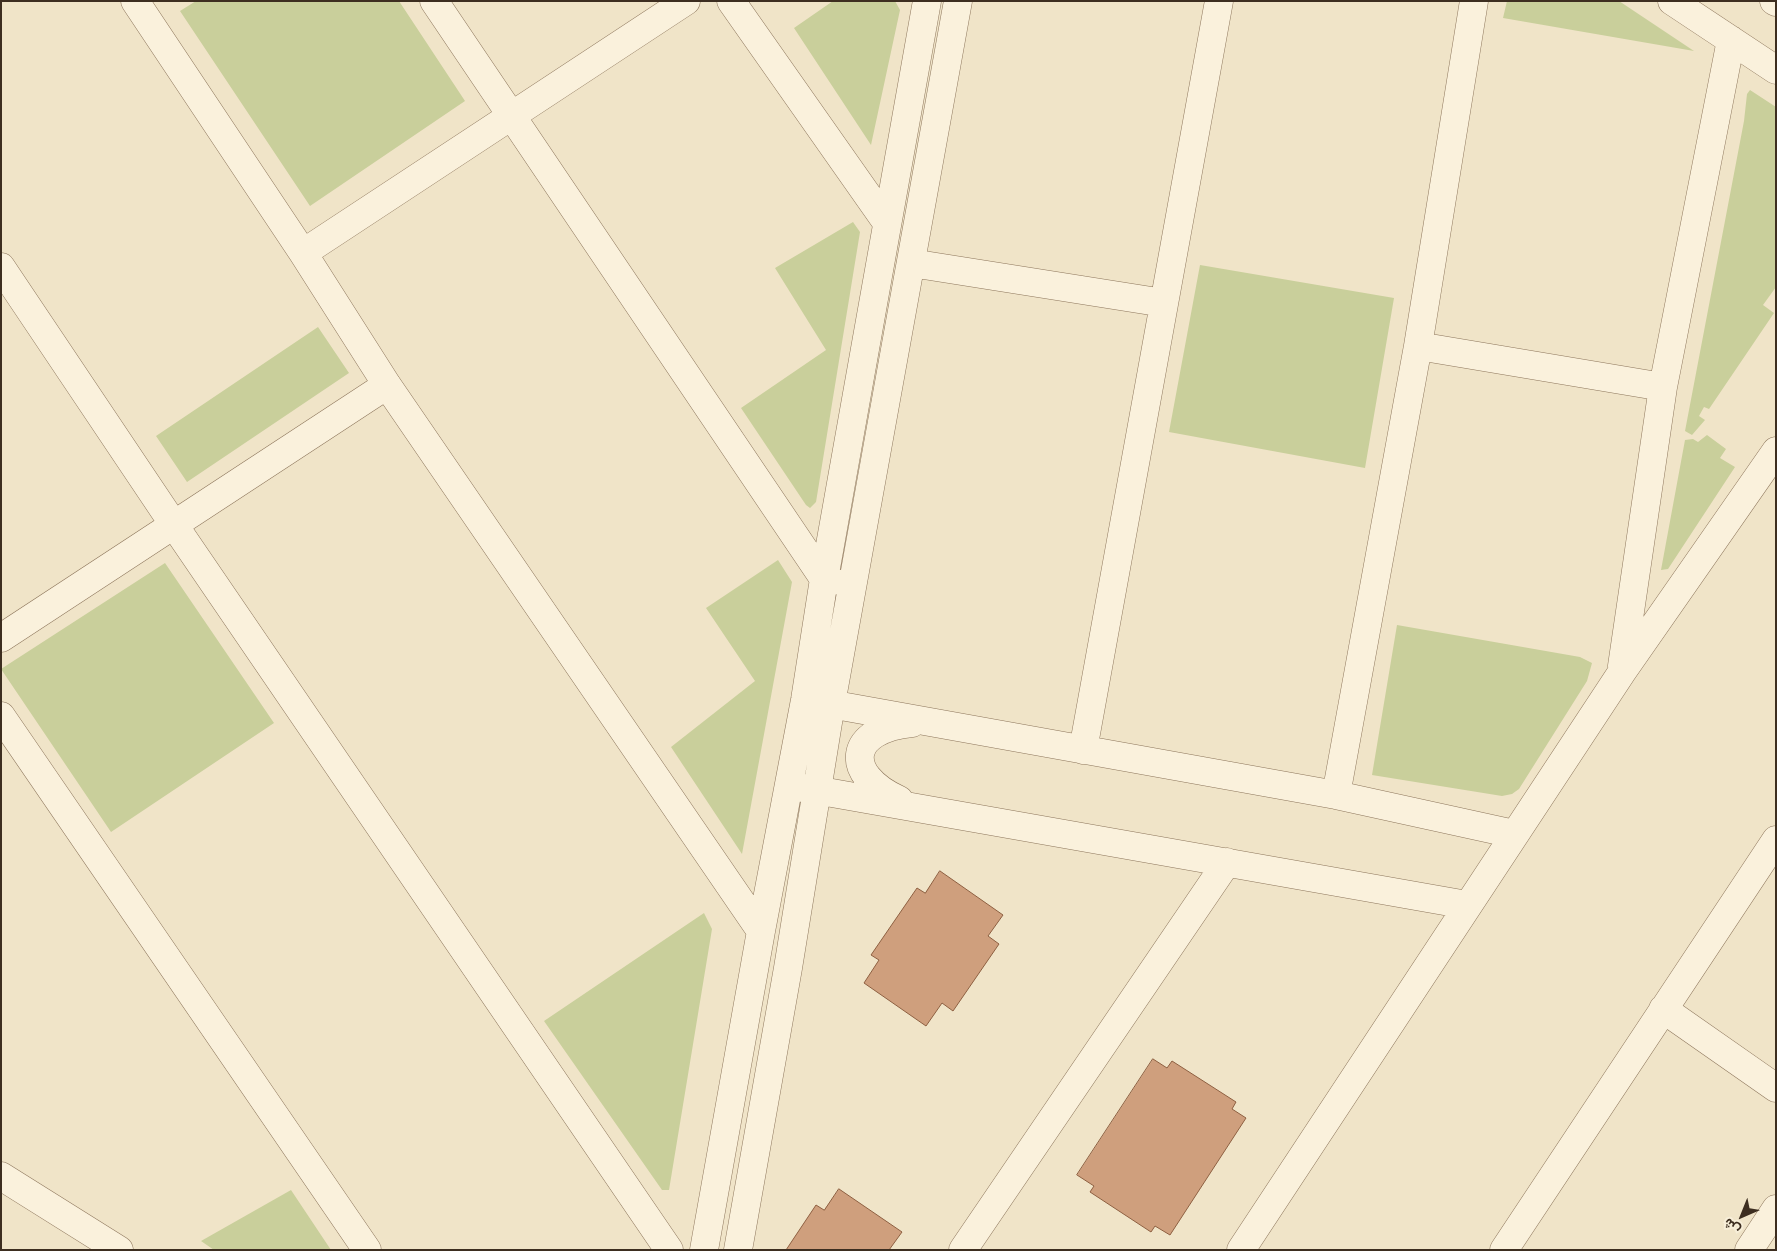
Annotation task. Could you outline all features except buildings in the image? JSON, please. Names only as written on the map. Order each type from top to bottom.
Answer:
[{"type":"street","points":[[135,1],[303,253],[387,385],[761,931]]},
{"type":"street","points":[[434,1],[824,579],[853,585]]},
{"type":"street","points":[[303,253],[686,1]]},
{"type":"street","points":[[731,1],[887,223]]},
{"type":"street","points":[[704,1250],[761,931],[805,700],[824,579],[927,1]]},
{"type":"street","points":[[738,1250],[788,968],[816,789],[958,1]]},
{"type":"street","points":[[1082,750],[1220,1]]},
{"type":"street","points":[[1336,795],[1418,346],[1474,1]]},
{"type":"street","points":[[1672,1],[1776,70]]},
{"type":"street","points":[[1622,672],[1663,387],[1731,40]]},
{"type":"street","points":[[911,263],[1164,303]]},
{"type":"street","points":[[1,267],[174,525],[669,1250]]},
{"type":"street","points":[[1418,346],[1663,387]]},
{"type":"street","points":[[1,638],[387,385]]},
{"type":"street","points":[[1241,1250],[1622,672],[1776,451]]},
{"type":"street","points":[[805,700],[1336,795],[1514,834]]},
{"type":"street","points":[[1,716],[368,1250]]},
{"type":"street","points":[[914,806],[879,789],[864,772],[859,756],[863,745],[879,731],[889,727],[931,722]]},
{"type":"street","points":[[789,785],[1467,905]]},
{"type":"street","points":[[1504,1250],[1776,840]]},
{"type":"street","points":[[963,1250],[1227,862]]},
{"type":"street","points":[[1663,1009],[1776,1088]]},
{"type":"street","points":[[1,1176],[118,1250]]},
{"type":"street","points":[[1749,1250],[1776,1208]]},
{"type":"green space","points":[[196,1],[399,1],[465,101],[310,206],[180,11]]},
{"type":"green space","points":[[833,1],[895,1],[900,10],[871,145],[794,28]]},
{"type":"green space","points":[[1507,1],[1619,1],[1694,51],[1503,18]]},
{"type":"green space","points":[[1750,90],[1776,107],[1776,287],[1763,305],[1774,313],[1709,409],[1704,407],[1699,416],[1705,420],[1692,435],[1685,431],[1744,121],[1747,94]]},
{"type":"green space","points":[[853,222],[860,232],[816,502],[810,508],[806,505],[741,408],[826,350],[775,268]]},
{"type":"green space","points":[[1200,265],[1394,298],[1365,468],[1169,432]]},
{"type":"green space","points":[[318,327],[349,373],[187,482],[156,436]]},
{"type":"green space","points":[[1707,435],[1726,449],[1720,458],[1735,467],[1668,569],[1661,570],[1685,440],[1693,439],[1698,442]]},
{"type":"green space","points":[[778,560],[792,582],[742,854],[671,747],[755,681],[706,608]]},
{"type":"green space","points":[[165,563],[274,723],[111,832],[1,669]]},
{"type":"green space","points":[[1397,625],[1580,657],[1592,663],[1587,681],[1519,789],[1512,794],[1502,796],[1372,775]]},
{"type":"green space","points":[[704,913],[712,929],[669,1190],[662,1190],[544,1021]]},
{"type":"green space","points":[[291,1190],[331,1250],[214,1250],[201,1241]]}]
